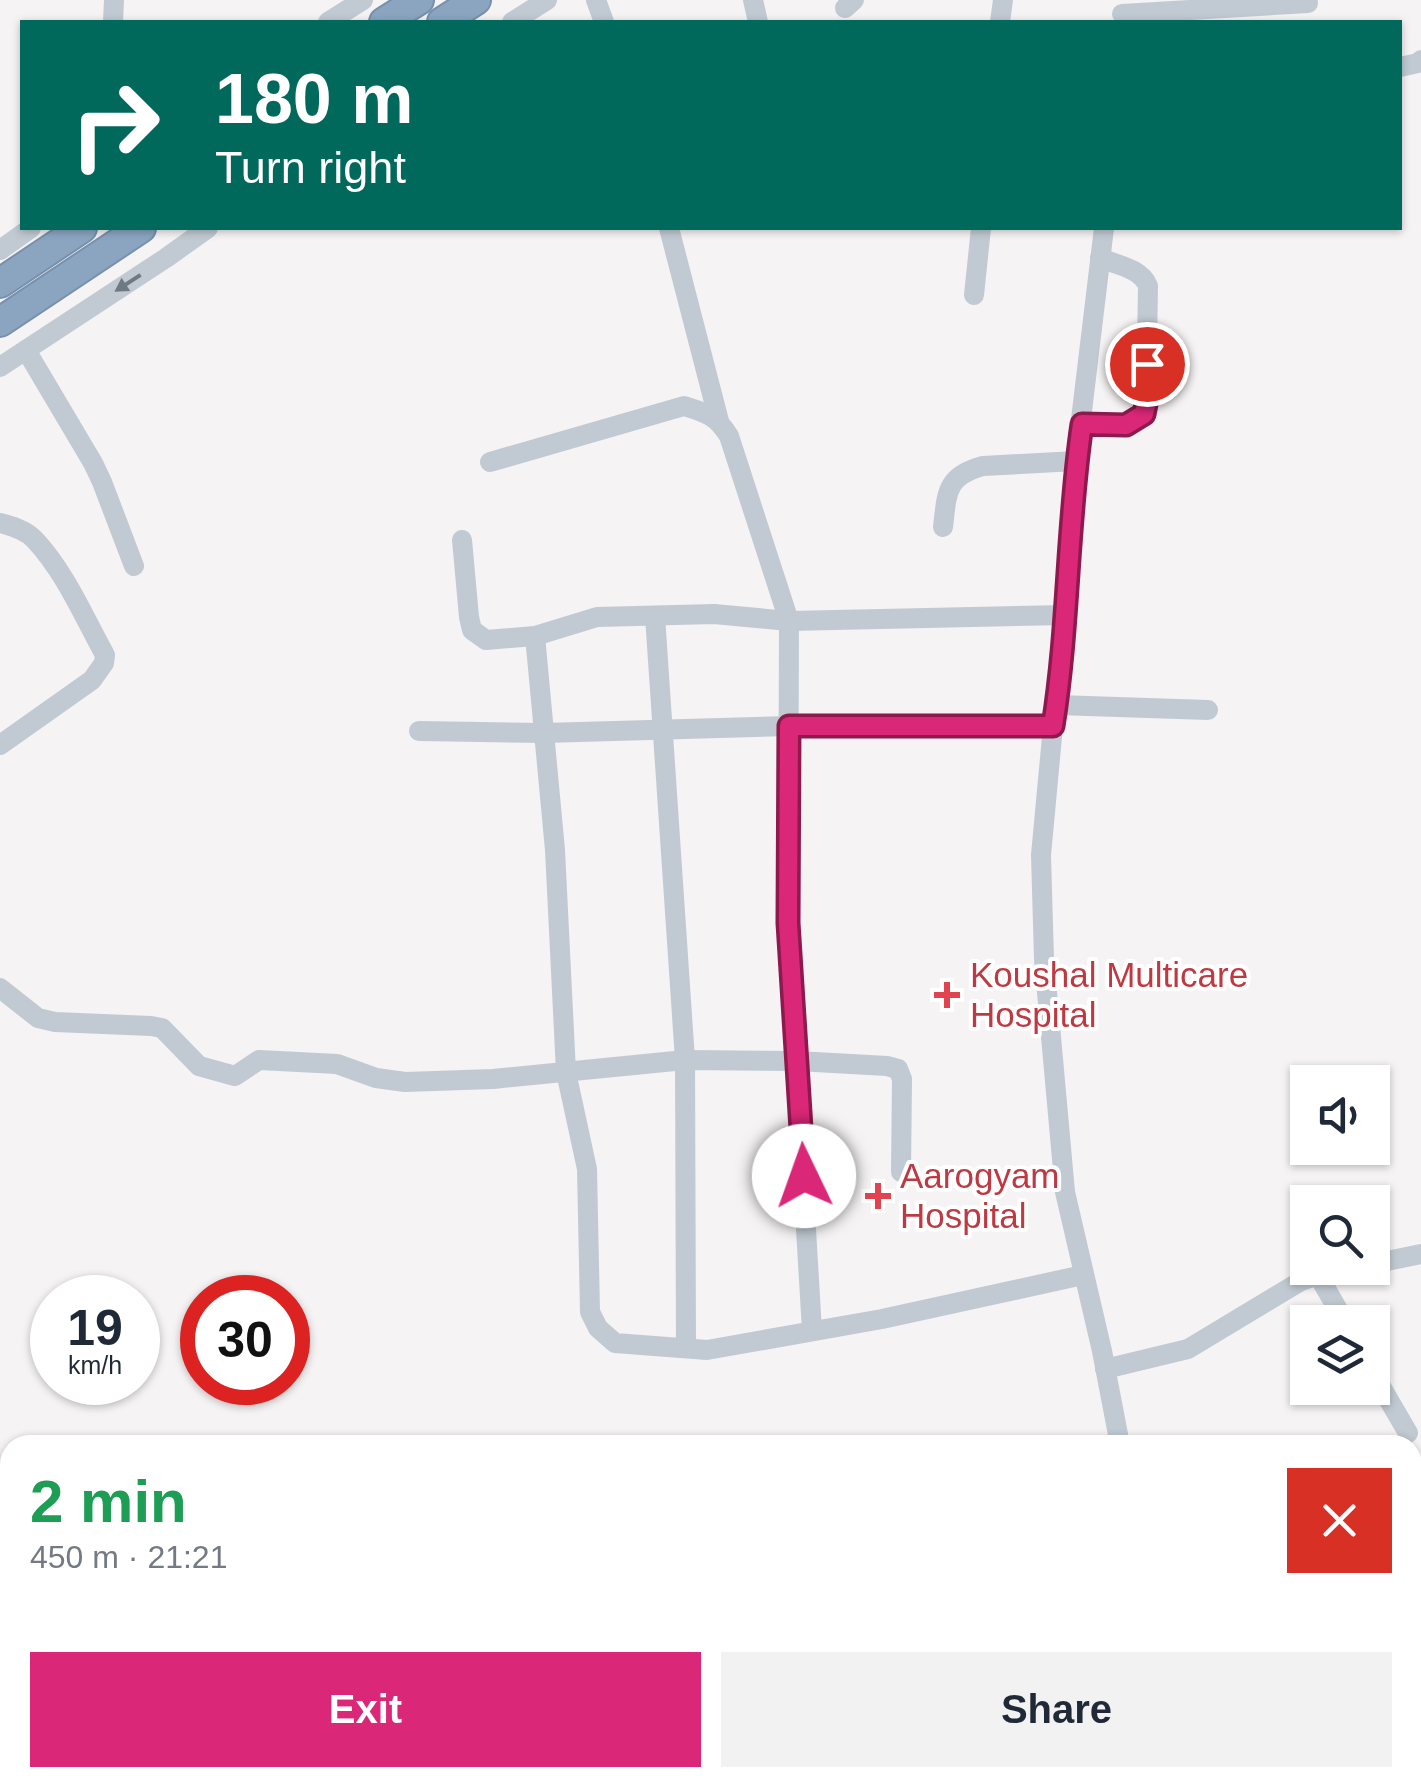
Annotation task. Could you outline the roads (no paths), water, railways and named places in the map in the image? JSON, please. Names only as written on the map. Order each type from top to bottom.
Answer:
[{"type":"highway","points":[[387,20],[419,0]]},
{"type":"highway","points":[[445,20],[476,0]]},
{"type":"highway","points":[[0,284],[79,230]]},
{"type":"highway","points":[[0,322],[138,230]]},
{"type":"street","points":[[331,20],[363,0]]},
{"type":"street","points":[[515,20],[547,0]]},
{"type":"street","points":[[1122,12],[1308,3]]},
{"type":"street","points":[[0,250],[28,230]]},
{"type":"street","points":[[0,367],[205,230]]},
{"type":"street","points":[[669,230],[720,421],[729,436],[789,621],[788,923],[812,1331]]},
{"type":"street","points":[[974,295],[980,230]]},
{"type":"street","points":[[1104,230],[1076,460],[1066,615],[1041,856],[1044,958],[1064,1192],[1118,1435]]},
{"type":"street","points":[[1082,424],[1126,425],[1144,414],[1146,404],[1146,279],[1100,258]]},
{"type":"street","points":[[26,350],[97,473],[134,566]]},
{"type":"street","points":[[490,462],[684,406],[720,421]]},
{"type":"street","points":[[942,528],[947,491],[968,470],[1076,460]]},
{"type":"street","points":[[0,523],[34,538],[62,576],[106,655],[92,680],[0,745]]},
{"type":"street","points":[[462,540],[468,617],[472,630],[486,640],[535,636],[598,617],[714,614],[789,621],[1066,615]]},
{"type":"street","points":[[655,616],[685,1060],[686,1348]]},
{"type":"street","points":[[535,636],[555,850],[566,1072],[587,1169],[590,1312],[598,1328],[615,1343],[707,1350],[1083,1275]]},
{"type":"street","points":[[418,731],[663,730],[1208,710]]},
{"type":"street","points":[[0,988],[38,1018],[162,1028],[199,1066],[235,1076],[259,1060],[337,1064],[376,1078],[405,1082],[493,1079],[685,1060],[886,1066],[898,1069],[902,1079],[901,1172]]},
{"type":"street","points":[[1390,1260],[1421,1254]]},
{"type":"street","points":[[1106,1369],[1188,1349],[1296,1285]]},
{"type":"street","points":[[1390,1402],[1408,1433]]},
{"type":"place","name":"Koushal Multicare Hospital","points":[[947,995]]},
{"type":"place","name":"Aarogyam Hospital","points":[[878,1196]]}]
